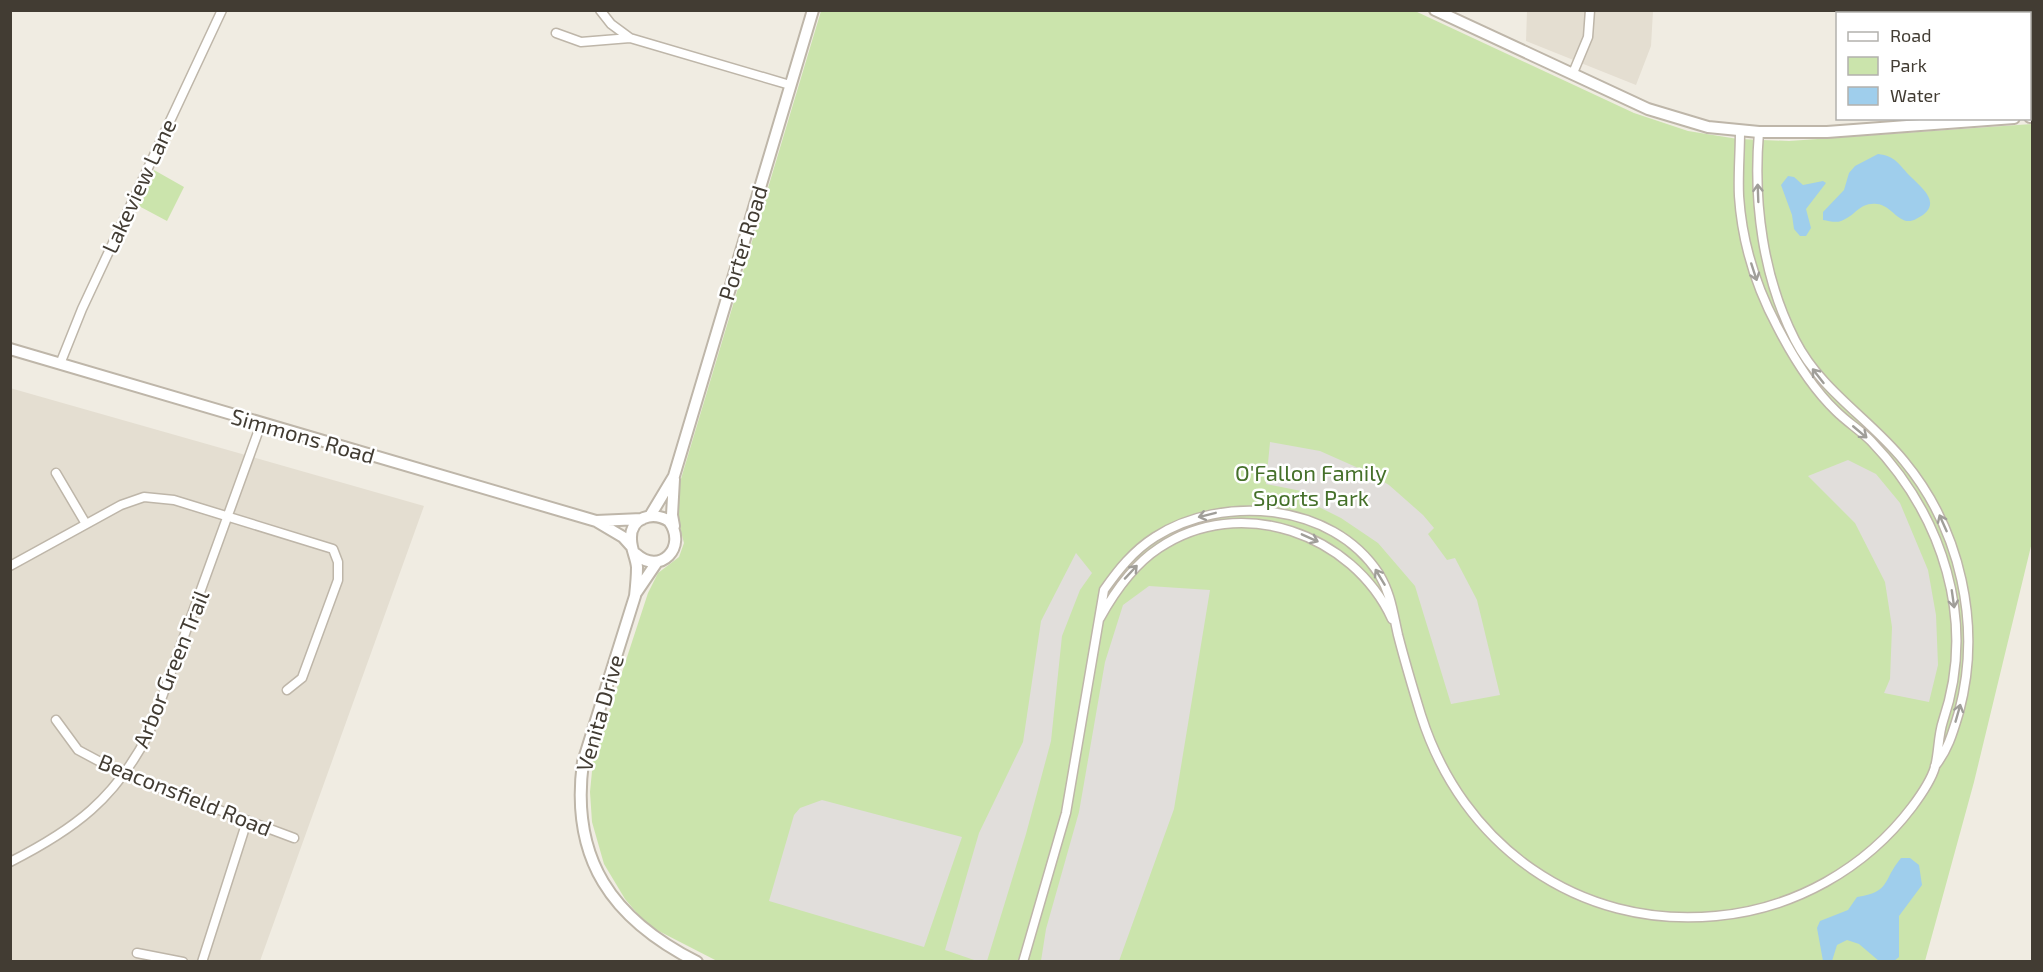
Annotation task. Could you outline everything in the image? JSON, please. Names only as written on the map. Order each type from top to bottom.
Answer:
[{"type":"street","name":"Lakeview Lane","points":[[60,364],[82,309],[222,10]]},
{"type":"street","points":[[600,10],[611,24],[630,38],[790,86]]},
{"type":"street","name":"Porter Road","points":[[674,528],[672,515],[674,476],[813,10]]},
{"type":"street","points":[[1573,73],[1588,37],[1590,10]]},
{"type":"street","points":[[1439,11],[1658,112],[1708,127],[1759,132],[1968,120]]},
{"type":"street","points":[[556,33],[581,42],[630,38]]},
{"type":"street","points":[[1740,131],[1739,194],[1744,232],[1752,268],[1769,311],[1791,352],[1818,391],[1836,411],[1870,440],[1906,483],[1933,528],[1944,558],[1952,593],[1956,642],[1952,692],[1940,731],[1935,766]]},
{"type":"street","points":[[1023,962],[1066,813],[1082,729],[1092,645],[1104,590],[1126,561],[1155,537],[1194,519],[1217,513],[1261,510],[1314,523],[1356,549],[1376,570],[1391,596],[1397,631],[1430,741],[1453,787],[1468,810],[1486,830],[1528,867],[1571,891],[1616,908],[1662,917],[1711,917],[1752,911],[1804,894],[1846,870],[1881,842],[1911,808],[1935,766],[1946,753],[1956,722],[1967,665],[1966,606],[1953,545],[1932,499],[1889,443],[1824,382],[1795,340],[1774,282],[1762,232],[1757,173],[1759,132]]},
{"type":"street","name":"Simmons Road","points":[[10,349],[596,520],[623,537],[634,550]]},
{"type":"street","name":"Arbor Green Trail","points":[[10,862],[48,843],[99,806],[149,733],[230,516],[261,424]]},
{"type":"street","points":[[56,473],[86,524]]},
{"type":"street","name":"Porter Road","points":[[646,517],[674,476]]},
{"type":"street","points":[[10,566],[121,505],[144,497],[174,500],[333,549],[338,562],[338,580],[302,678],[287,690]]},
{"type":"street","name":"Simmons Road","points":[[596,520],[646,517]]},
{"type":"street","points":[[646,517],[663,517],[674,528],[676,536],[673,551],[668,557],[648,561],[634,550],[632,531],[646,517]]},
{"type":"street","points":[[1099,621],[1124,580],[1159,548],[1184,535],[1212,526],[1258,524],[1297,532],[1317,540],[1338,554],[1371,585],[1385,604],[1397,631]]},
{"type":"street","name":"Venita Drive","points":[[634,550],[635,596]]},
{"type":"street","name":"Venita Drive","points":[[657,561],[635,596],[583,762],[580,786],[586,840],[607,890],[622,910],[645,932],[697,962]]},
{"type":"street","name":"Beaconsfield Road","points":[[56,720],[78,750],[123,774],[294,838]]},
{"type":"street","points":[[202,962],[247,821]]},
{"type":"street","points":[[137,952],[183,962]]},
{"type":"shaded area","points":[[1527,11],[1653,11],[1651,46],[1636,85],[1526,41]]},
{"type":"shaded area","points":[[10,388],[424,506],[260,961],[11,961]]},
{"type":"shaded area","points":[[1270,442],[1320,451],[1365,471],[1389,485],[1423,515],[1434,528],[1428,534],[1447,560],[1455,558],[1477,600],[1500,695],[1451,704],[1415,586],[1378,543],[1341,518],[1309,502],[1311,493],[1266,484]]},
{"type":"shaded area","points":[[1848,460],[1876,474],[1900,503],[1928,570],[1936,615],[1938,665],[1929,702],[1884,693],[1890,679],[1892,627],[1885,582],[1855,523],[1808,476]]},
{"type":"shaded area","points":[[1076,553],[1092,573],[1080,590],[1062,636],[1051,741],[1026,834],[987,961],[977,961],[945,950],[979,833],[1023,742],[1041,621]]},
{"type":"shaded area","points":[[1149,586],[1210,590],[1174,809],[1119,961],[1041,961],[1046,929],[1079,812],[1105,662],[1123,605]]},
{"type":"shaded area","points":[[822,800],[962,837],[924,947],[769,901],[794,815],[800,808]]},
{"type":"green space","points":[[1956,10],[2032,11],[2032,96],[2031,12],[1956,12]]},
{"type":"green space","name":"O'Fallon Family Sports Park","points":[[821,11],[1415,11],[1634,113],[1688,131],[1738,139],[1789,141],[2032,124],[2032,542],[1974,782],[1925,961],[719,962],[647,925],[625,899],[604,864],[592,822],[590,792],[593,761],[648,593],[658,573],[679,557],[684,543],[676,513],[677,492]]},
{"type":"green space","points":[[154,170],[184,187],[167,221],[137,205]]},
{"type":"water","points":[[1878,154],[1893,159],[1926,192],[1930,203],[1924,214],[1916,219],[1905,221],[1882,205],[1871,204],[1862,207],[1841,221],[1823,220],[1823,212],[1844,190],[1849,173],[1855,166]]},
{"type":"water","points":[[1788,176],[1794,177],[1803,185],[1823,181],[1826,183],[1806,209],[1811,228],[1806,236],[1800,236],[1794,229],[1792,215],[1781,185]]},
{"type":"water","points":[[1901,858],[1910,858],[1919,865],[1922,885],[1899,916],[1899,957],[1894,961],[1879,961],[1859,944],[1847,940],[1837,945],[1832,961],[1823,961],[1817,928],[1820,921],[1848,910],[1857,897],[1881,889]]}]
